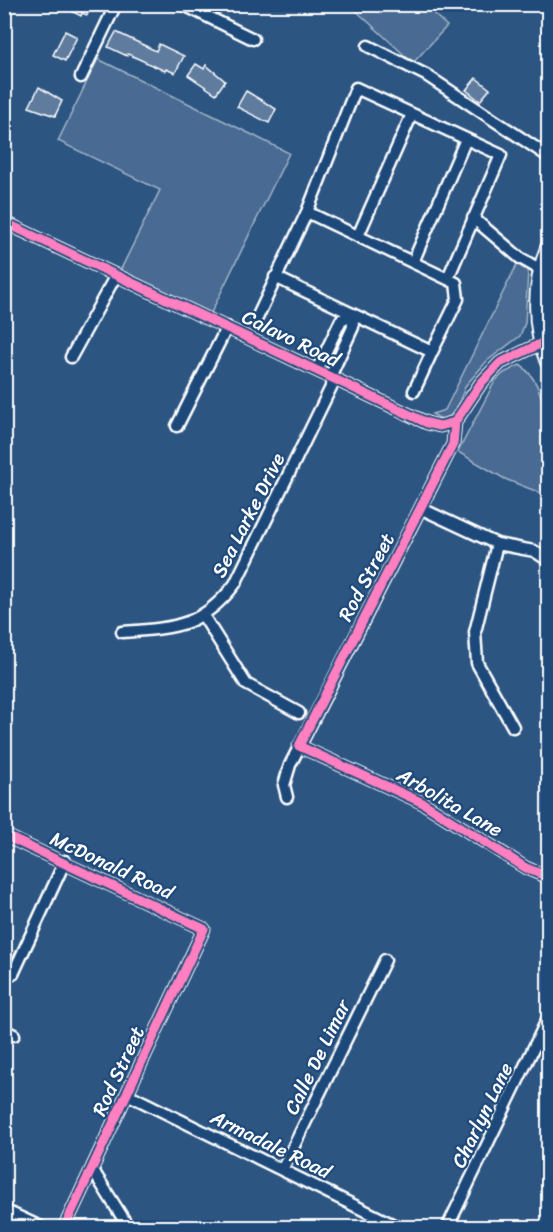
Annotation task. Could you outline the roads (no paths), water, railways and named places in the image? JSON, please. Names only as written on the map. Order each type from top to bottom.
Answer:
[{"type":"main road","points":[[549,248],[538,320],[542,343],[549,362]]},
{"type":"street","points":[[81,76],[116,4]]},
{"type":"street","points":[[182,4],[253,39]]},
{"type":"street","points":[[368,46],[426,75],[549,156]]},
{"type":"street","points":[[257,318],[306,212],[356,88],[501,155],[447,278]]},
{"type":"street","points":[[358,236],[412,114]]},
{"type":"street","points":[[414,262],[466,139]]},
{"type":"street","points":[[306,212],[456,283],[458,299],[414,391]]},
{"type":"street","points":[[473,218],[520,258],[544,272]]},
{"type":"street","name":"Calavo Road","points":[[4,222],[427,423],[440,426],[455,422]]},
{"type":"street","points":[[71,357],[116,275]]},
{"type":"street","points":[[275,277],[432,352]]},
{"type":"street","points":[[317,370],[341,320],[352,315]]},
{"type":"street","name":"Sea Larke Drive","points":[[122,632],[176,628],[204,616],[235,584],[333,378],[353,327],[352,315]]},
{"type":"street","points":[[177,426],[227,327]]},
{"type":"street","points":[[455,422],[481,383],[500,363],[542,343]]},
{"type":"street","name":"Rod Street","points":[[287,797],[286,776],[299,746],[422,509],[453,444],[455,422]]},
{"type":"street","points":[[422,509],[497,544],[534,551],[549,560]]},
{"type":"street","points":[[497,544],[475,632],[477,663],[513,727]]},
{"type":"street","points":[[204,616],[246,684],[298,713]]},
{"type":"street","name":"Arbolita Lane","points":[[299,746],[423,803],[526,868],[549,877]]},
{"type":"street","name":"McDonald Road","points":[[4,835],[65,861],[204,929]]},
{"type":"street","points":[[4,978],[13,974],[65,861]]},
{"type":"street","name":"Rod Street","points":[[64,1227],[204,929]]},
{"type":"street","name":"Calle De Limar","points":[[282,1170],[385,960]]},
{"type":"street","name":"Charlyn Lane","points":[[447,1227],[549,1018]]},
{"type":"street","name":"Armadale Road","points":[[127,1094],[400,1227]]},
{"type":"street","points":[[92,1169],[129,1227]]},
{"type":"street","points":[[4,1210],[43,1227]]}]
